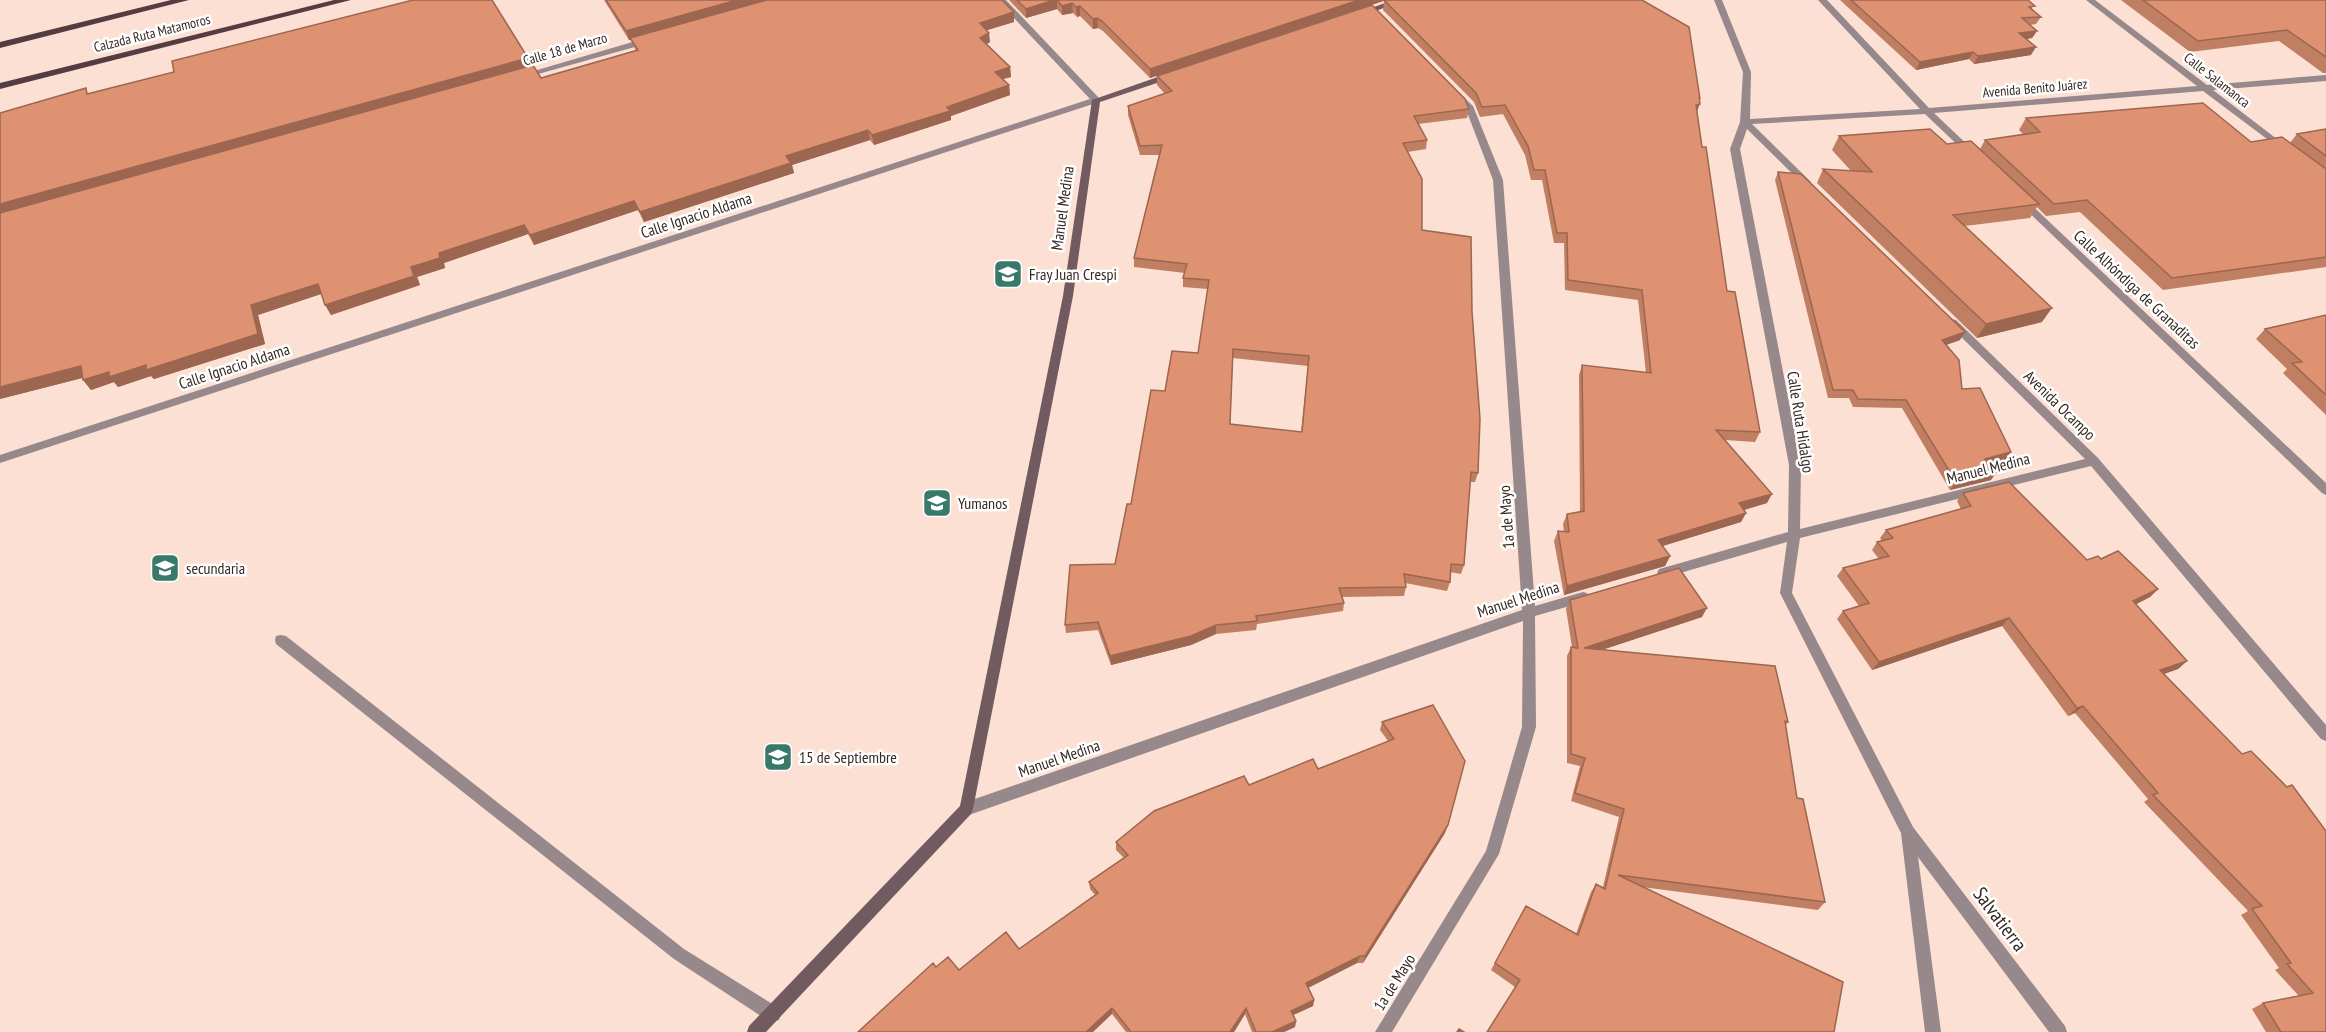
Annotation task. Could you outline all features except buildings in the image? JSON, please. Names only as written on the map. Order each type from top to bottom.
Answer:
[{"type":"main road","name":"Calzada Ruta Matamoros","points":[[0,45],[184,0]]},
{"type":"main road","name":"Calzada Ruta Matamoros","points":[[0,86],[346,0]]},
{"type":"street","points":[[1001,0],[1096,100]]},
{"type":"street","points":[[1352,16],[1378,13],[1401,0]]},
{"type":"street","name":"Calle Ruta Hidalgo","points":[[1718,0],[1747,72],[1745,122],[1735,148],[1794,465],[1794,535],[1786,593],[1908,832]]},
{"type":"street","points":[[1822,0],[1927,111],[1979,160]]},
{"type":"street","name":"Calle Salamanca","points":[[2090,0],[2289,153]]},
{"type":"street","name":"Calle 18 de Marzo","points":[[516,77],[654,39]]},
{"type":"street","name":"Calle Ignacio Aldama","points":[[0,459],[1185,71]]},
{"type":"street","name":"Avenida Benito Juárez","points":[[1745,122],[1927,111],[2326,78]]},
{"type":"street","name":"1a de Mayo","points":[[1383,1032],[1492,854],[1529,727],[1529,613],[1498,180],[1469,106],[1446,82]]},
{"type":"street","name":"Manuel Medina","points":[[966,809],[1068,296],[1096,100]]},
{"type":"street","points":[[1745,122],[1813,188]]},
{"type":"street","name":"Calle Alhóndiga de Granaditas","points":[[2014,193],[2326,490]]},
{"type":"street","name":"Avenida Ocampo","points":[[1941,312],[2094,461],[2326,735]]},
{"type":"street","name":"Manuel Medina","points":[[1656,575],[1794,535],[2094,461]]},
{"type":"street","name":"Manuel Medina","points":[[755,1032],[966,809],[1529,613],[1598,592]]},
{"type":"street","points":[[281,640],[679,954],[773,1014]]},
{"type":"street","points":[[1908,832],[1933,1032]]},
{"type":"street","name":"Salvatierra","points":[[1908,832],[2059,1032]]},
{"type":"place","name":"Fray Juan Crespi","points":[[1008,274]]},
{"type":"place","name":"Yumanos","points":[[937,503]]},
{"type":"place","name":"secundaria","points":[[165,568]]},
{"type":"place","name":"15 de Septiembre","points":[[778,757]]}]
